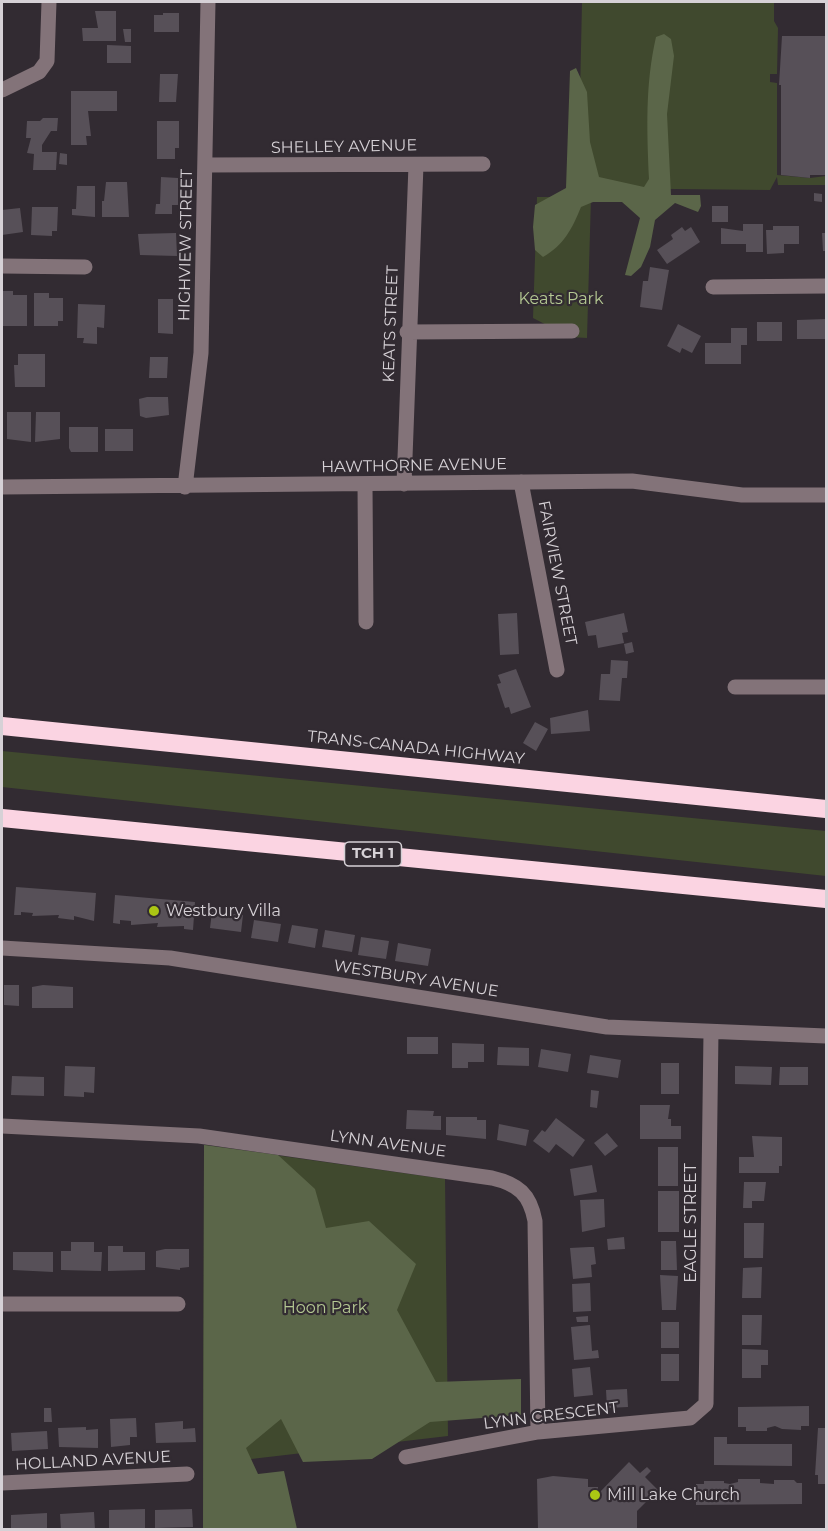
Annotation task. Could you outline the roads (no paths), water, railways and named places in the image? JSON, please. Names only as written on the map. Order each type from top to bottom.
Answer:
[{"type":"highway","name":"TRANS-CANADA HIGHWAY","points":[[7,726],[826,809]]},
{"type":"highway","name":"TCH 1","points":[[2,818],[826,899]]},
{"type":"street","points":[[2,90],[39,72],[47,61],[49,2]]},
{"type":"street","name":"HIGHVIEW STREET","points":[[185,487],[200,372],[208,2]]},
{"type":"street","name":"SHELLEY AVENUE","points":[[206,165],[483,164]]},
{"type":"street","name":"KEATS STREET","points":[[404,484],[416,165]]},
{"type":"street","points":[[2,266],[85,267]]},
{"type":"street","points":[[713,287],[826,286]]},
{"type":"street","points":[[408,332],[572,331]]},
{"type":"street","name":"HAWTHORNE AVENUE","points":[[2,487],[632,481],[742,495],[826,495]]},
{"type":"street","name":"FAIRVIEW STREET","points":[[521,482],[557,670]]},
{"type":"street","points":[[365,485],[366,622]]},
{"type":"street","points":[[735,687],[826,687]]},
{"type":"street","name":"WESTBURY AVENUE","points":[[2,948],[170,958],[606,1027],[826,1036]]},
{"type":"street","name":"EAGLE STREET","points":[[699,1412],[706,1404],[708,1390],[711,1032]]},
{"type":"street","name":"LYNN AVENUE","points":[[2,1126],[199,1136],[492,1178],[521,1188],[532,1204],[535,1221],[538,1432]]},
{"type":"street","points":[[2,1304],[178,1304]]},
{"type":"street","name":"LYNN CRESCENT","points":[[406,1457],[538,1432],[678,1420],[699,1412]]},
{"type":"street","name":"HOLLAND AVENUE","points":[[2,1483],[187,1474]]},
{"type":"place","name":"Westbury Villa","points":[[154,911]]},
{"type":"place","name":"Mill Lake Church","points":[[595,1495]]},
{"type":"park label","name":"Keats Park","points":[[561,299]]},
{"type":"park label","name":"Hoon Park","points":[[325,1308]]}]
